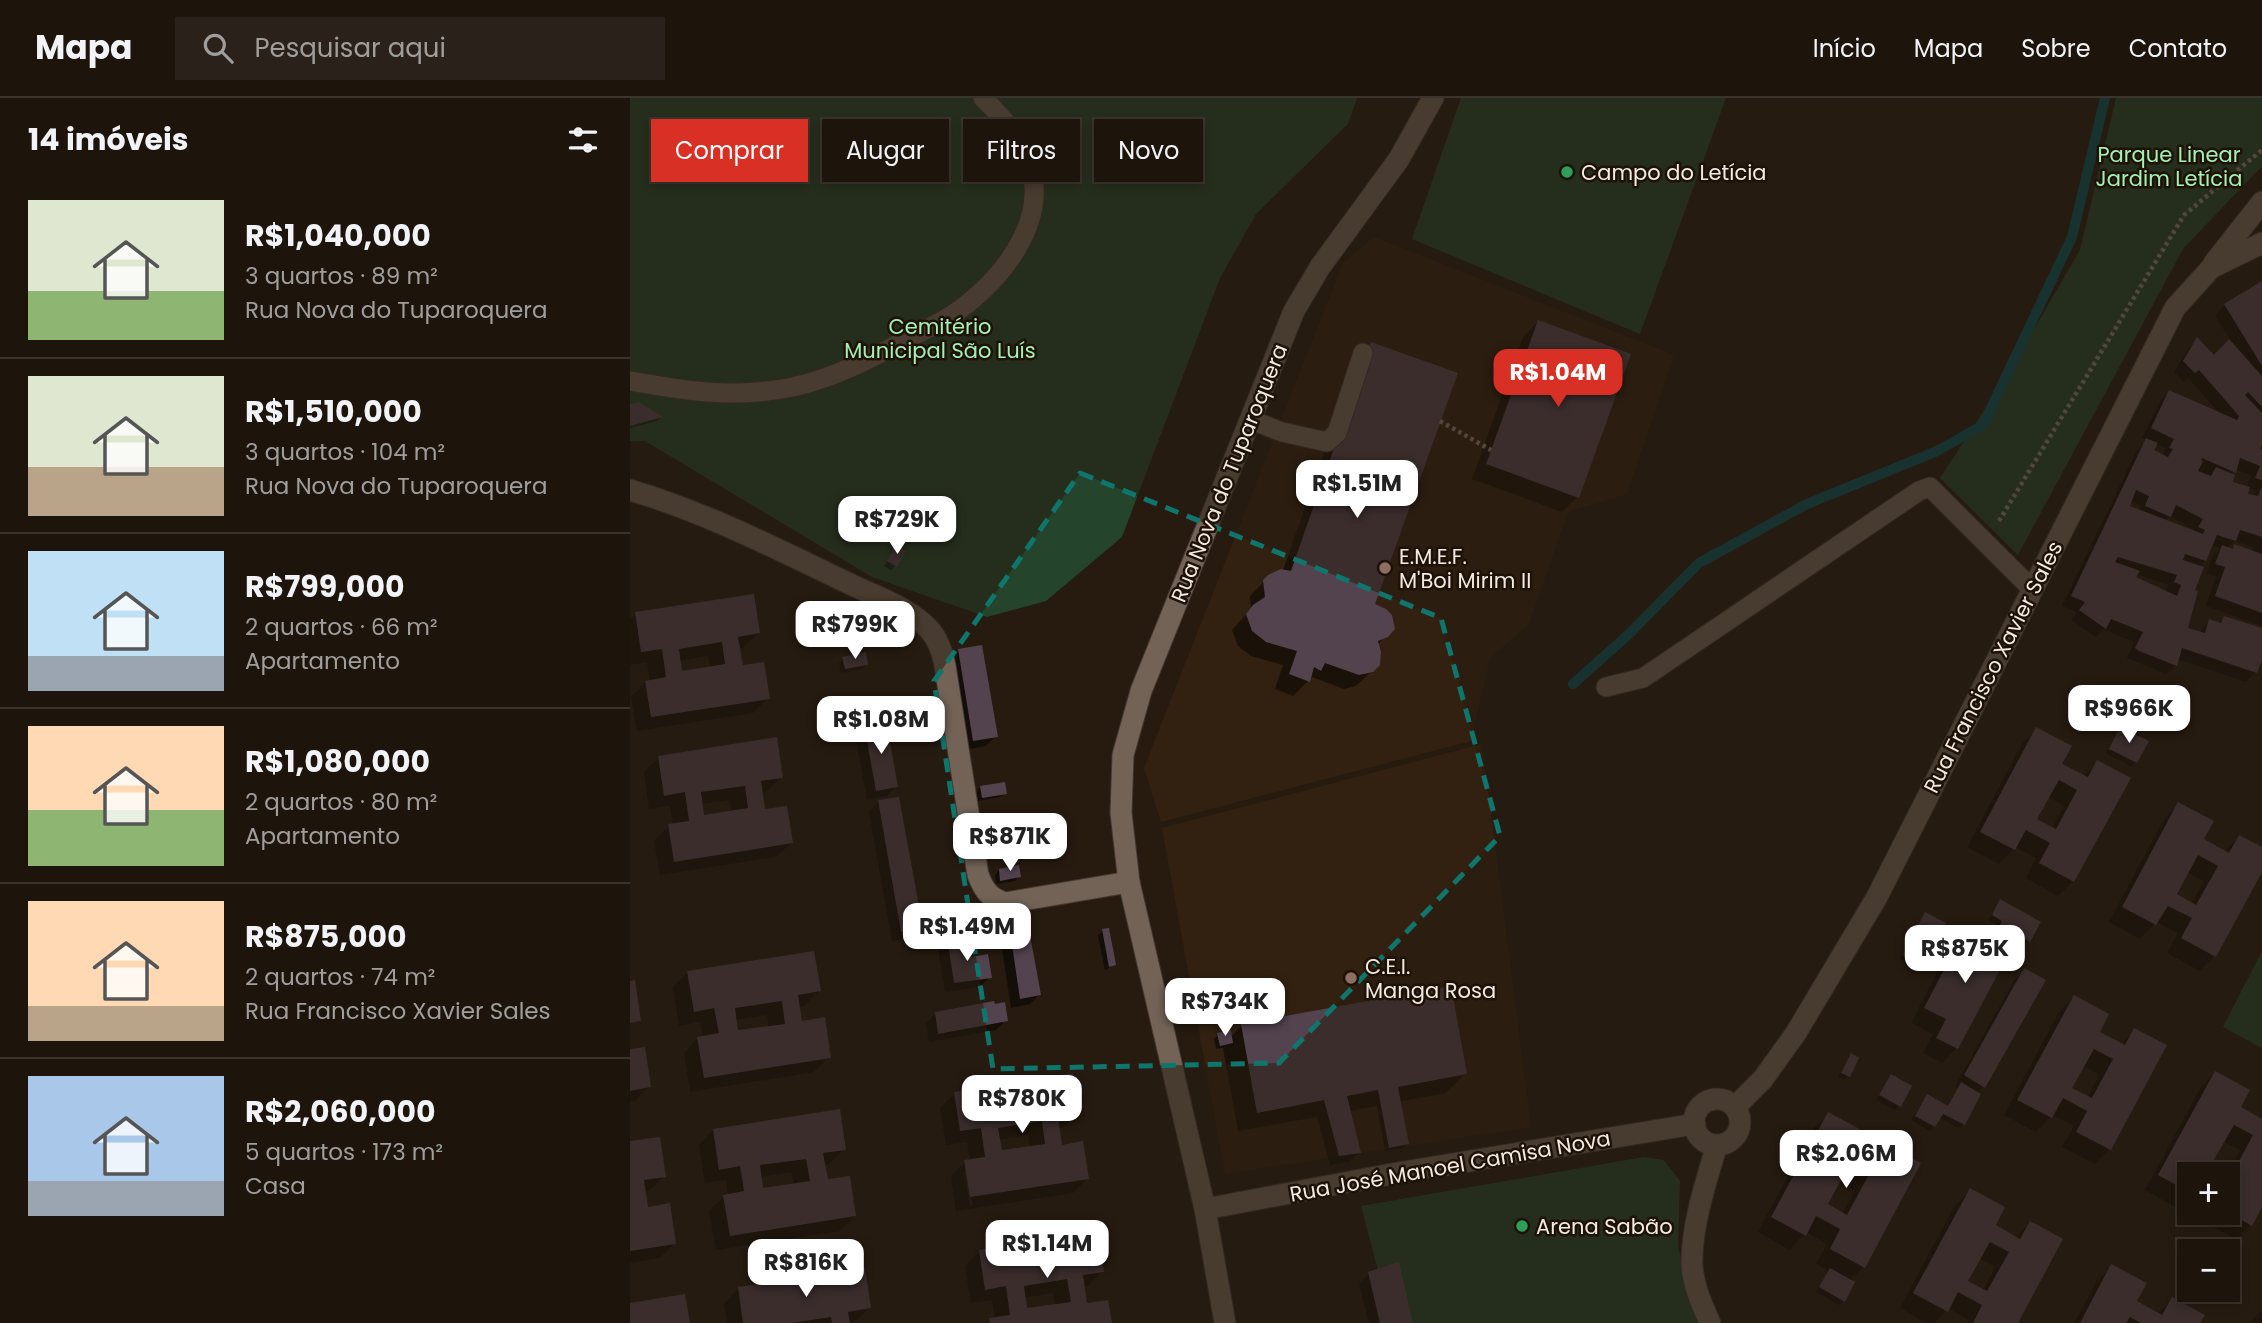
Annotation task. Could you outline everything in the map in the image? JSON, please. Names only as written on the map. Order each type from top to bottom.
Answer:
[{"type":"street","name":"Rua Nova do Tuparoquera","points":[[1225,1323],[1205,1209],[1129,882],[1121,813],[1124,755],[1141,691],[1294,311],[1320,267],[1399,159],[1433,98]]},
{"type":"street","points":[[2211,268],[2262,202]]},
{"type":"street","name":"Rua Francisco Xavier Sales","points":[[1735,1107],[1763,1079],[1796,1033],[1877,897],[2175,308],[2211,268],[2262,243]]},
{"type":"street","points":[[630,490],[663,500],[796,558],[908,612],[929,628],[940,645],[945,666],[978,875],[992,899],[1005,903],[1129,882]]},
{"type":"street","points":[[1721,1100],[1735,1107],[1740,1121],[1736,1136],[1717,1145],[1702,1140],[1695,1124],[1700,1106],[1707,1101],[1721,1100]]},
{"type":"street","name":"Rua José Manoel Camisa Nova","points":[[1205,1209],[1397,1173],[1695,1124]]},
{"type":"street","points":[[1710,1323],[1699,1298],[1692,1265],[1704,1189],[1717,1145]]},
{"type":"lane","points":[[630,381],[693,391],[742,395],[794,386],[855,368],[952,315],[994,280],[1021,244],[1035,199],[1029,162],[1006,121],[983,98]]},
{"type":"lane","points":[[1251,420],[1282,432],[1327,442],[1337,433],[1363,353]]},
{"type":"lane","points":[[1606,687],[1643,678],[1930,486],[2032,589]]},
{"type":"path","points":[[1986,543],[2184,215],[2262,150]]},
{"type":"path","points":[[1440,422],[1491,450]]},
{"type":"highlighted area","points":[[1080,473],[1441,618],[1500,836],[1279,1063],[993,1069],[934,681]]},
{"type":"shaded area","name":"E.M.E.F. M'Boi Mirim II","points":[[1374,237],[1674,355],[1627,494],[1568,512],[1529,624],[1490,658],[1471,741],[1161,822],[1144,768],[1343,263]]},
{"type":"shaded area","name":"C.E.I. Manga Rosa","points":[[1482,744],[1531,1127],[1225,1174],[1162,828]]},
{"type":"green space","name":"Cemitério Municipal São Luís","points":[[630,98],[1357,98],[1348,124],[1256,214],[1220,278],[1122,537],[1046,601],[987,617],[872,577],[645,441],[630,441]]},
{"type":"green space","name":"Campo do Letícia","points":[[1461,98],[1726,98],[1640,334],[1412,239]]},
{"type":"green space","name":"Parque Linear Jardim Letícia","points":[[2116,98],[2262,98],[2262,166],[2183,249],[2018,555],[1940,478],[2009,372],[2080,250]]},
{"type":"green space","points":[[2262,951],[2262,1048],[2223,1027]]},
{"type":"green space","name":"Arena Sabão","points":[[1644,1157],[1664,1160],[1680,1181],[1678,1246],[1697,1323],[1392,1323],[1361,1206]]},
{"type":"building","points":[[2262,281],[2262,366],[2224,304]]},
{"type":"building","points":[[1538,320],[1631,354],[1579,498],[1486,464]]},
{"type":"building","points":[[2197,337],[2214,355],[2229,339],[2262,376],[2262,407],[2248,392],[2245,395],[2262,413],[2262,480],[2255,478],[2260,466],[2240,458],[2236,473],[2202,458],[2198,471],[2211,476],[2216,467],[2235,475],[2233,482],[2250,487],[2248,494],[2258,496],[2262,486],[2262,537],[2240,530],[2236,541],[2217,535],[2206,561],[2185,554],[2183,560],[2204,567],[2195,590],[2198,591],[2188,628],[2205,633],[2209,619],[2221,623],[2224,616],[2262,628],[2262,660],[2257,673],[2182,648],[2177,666],[2139,651],[2135,648],[2143,632],[2111,619],[2106,629],[2079,610],[2085,602],[2071,596],[2146,438],[2158,443],[2154,450],[2168,457],[2173,449],[2169,448],[2174,439],[2151,428],[2169,390],[2237,420],[2239,416],[2199,370],[2195,373],[2183,361]],"holes":[[[2136,490],[2149,496],[2145,506],[2171,517],[2176,505],[2203,519],[2198,527],[2205,530],[2203,534],[2130,506]],[[2118,557],[2177,575],[2174,582],[2181,585],[2177,596],[2136,577],[2140,571],[2115,562]]]},
{"type":"building","points":[[1371,342],[1458,373],[1375,604],[1392,615],[1395,629],[1388,637],[1378,641],[1380,665],[1373,672],[1359,675],[1325,663],[1321,671],[1314,667],[1310,682],[1289,674],[1297,651],[1266,642],[1252,631],[1246,614],[1265,597],[1263,580],[1268,575],[1281,569],[1291,571]]},
{"type":"building","points":[[639,402],[663,417],[630,426],[630,404]]},
{"type":"building","points":[[2234,544],[2262,554],[2262,613],[2215,596],[2225,567],[2215,564],[2222,545],[2233,549]]},
{"type":"building","points":[[896,545],[906,551],[897,567],[887,561]]},
{"type":"building","points":[[754,594],[760,633],[738,637],[743,665],[764,662],[770,699],[651,717],[645,681],[666,677],[662,649],[641,652],[635,612]],"holes":[[[722,642],[725,664],[682,671],[679,649]]]},
{"type":"building","points":[[982,645],[998,737],[973,741],[958,649]]},
{"type":"building","points":[[866,652],[868,665],[845,669],[842,657]]},
{"type":"building","points":[[886,720],[898,787],[876,791],[864,724]]},
{"type":"building","points":[[2036,727],[2072,746],[2062,764],[2088,777],[2097,760],[2131,778],[2074,882],[2039,863],[2050,843],[2026,830],[2015,850],[1980,832]],"holes":[[[2059,780],[2077,790],[2056,829],[2037,819]]]},
{"type":"building","points":[[2120,727],[2149,741],[2137,763],[2109,749]]},
{"type":"building","points":[[777,737],[783,778],[761,781],[765,809],[787,806],[793,843],[674,862],[668,824],[689,821],[685,792],[664,796],[658,756]],"holes":[[[745,786],[748,808],[704,815],[701,792]]]},
{"type":"building","points":[[1005,782],[1007,794],[982,798],[980,786]]},
{"type":"building","points":[[899,797],[923,928],[901,932],[878,800]]},
{"type":"building","points":[[2178,802],[2214,821],[2204,839],[2229,853],[2239,835],[2262,847],[2262,872],[2216,957],[2181,938],[2192,918],[2168,906],[2156,925],[2122,907]],"holes":[[[2198,855],[2218,866],[2196,905],[2177,894]]]},
{"type":"building","points":[[1019,865],[1021,877],[1000,881],[999,869]]},
{"type":"building","points":[[2000,899],[2041,922],[2030,942],[2000,925],[2002,921],[1992,915]]},
{"type":"building","points":[[1925,912],[1946,923],[1923,966],[1903,955]]},
{"type":"building","points":[[1109,928],[1116,965],[1109,967],[1102,929]]},
{"type":"building","points":[[1966,928],[2010,951],[1958,1049],[1936,1038],[1946,1019],[1924,1008]]},
{"type":"building","points":[[961,935],[965,958],[988,954],[992,978],[954,983],[947,937]]},
{"type":"building","points":[[1030,935],[1041,995],[1020,999],[1011,938]]},
{"type":"building","points":[[814,951],[821,991],[798,995],[802,1021],[825,1017],[831,1058],[704,1078],[697,1037],[719,1033],[714,1008],[694,1012],[687,971]],"holes":[[[782,1001],[785,1024],[738,1030],[735,1008]]]},
{"type":"building","points":[[2024,968],[2046,980],[1985,1088],[1964,1075]]},
{"type":"building","points":[[635,980],[641,1021],[630,1023],[630,981]]},
{"type":"building","points":[[1451,986],[1467,1074],[1398,1087],[1409,1144],[1389,1148],[1378,1090],[1347,1096],[1361,1153],[1339,1156],[1324,1100],[1257,1113],[1241,1024]]},
{"type":"building","points":[[2074,995],[2109,1014],[2100,1032],[2125,1045],[2134,1028],[2167,1045],[2111,1150],[2076,1132],[2087,1111],[2063,1098],[2052,1118],[2017,1100]],"holes":[[[2094,1049],[2113,1059],[2092,1098],[2072,1088]]]},
{"type":"building","points":[[994,1001],[995,1004],[1005,1002],[1008,1021],[938,1034],[935,1012]]},
{"type":"building","points":[[1231,1030],[1233,1043],[1220,1046],[1217,1033]]},
{"type":"building","points":[[645,1047],[651,1087],[630,1091],[630,1049]]},
{"type":"building","points":[[1851,1053],[1859,1058],[1850,1077],[1841,1073]]},
{"type":"building","points":[[2215,1071],[2250,1090],[2241,1107],[2262,1119],[2262,1207],[2252,1226],[2240,1219],[2238,1162],[2253,1135],[2234,1125],[2213,1162],[2177,1162],[2177,1185],[2158,1175]]},
{"type":"building","points":[[1073,1073],[1079,1114],[1058,1117],[1062,1145],[1083,1141],[1089,1179],[970,1197],[964,1160],[985,1157],[981,1128],[960,1131],[954,1092]],"holes":[[[1042,1121],[1045,1144],[1002,1150],[998,1128]]]},
{"type":"building","points":[[1891,1074],[1912,1086],[1901,1107],[1879,1095]]},
{"type":"building","points":[[1961,1082],[1981,1094],[1965,1125],[1943,1114],[1935,1127],[1915,1116],[1927,1094],[1948,1106]]},
{"type":"building","points":[[840,1109],[846,1150],[823,1153],[828,1179],[850,1176],[856,1216],[730,1236],[723,1195],[744,1191],[740,1166],[719,1170],[713,1129]],"holes":[[[806,1159],[810,1181],[763,1188],[760,1165]]]},
{"type":"building","points":[[1828,1112],[1863,1131],[1854,1149],[1878,1163],[1888,1145],[1921,1163],[1865,1268],[1830,1249],[1840,1229],[1816,1216],[1806,1236],[1771,1217]],"holes":[[[1849,1165],[1868,1176],[1847,1215],[1828,1204]]]},
{"type":"building","points":[[660,1137],[666,1177],[644,1180],[648,1207],[670,1203],[676,1244],[630,1251],[630,1141]]},
{"type":"building","points":[[1970,1188],[2005,1207],[1996,1225],[2020,1239],[2030,1221],[2063,1239],[2018,1323],[1973,1323],[1982,1305],[1958,1292],[1948,1312],[1913,1293]],"holes":[[[1990,1242],[2009,1252],[1987,1291],[1968,1281]]]},
{"type":"building","points":[[1098,1232],[1104,1272],[1083,1275],[1087,1303],[1108,1300],[1112,1323],[990,1323],[989,1318],[1010,1315],[1006,1286],[985,1290],[979,1250]],"holes":[[[1067,1279],[1071,1302],[1027,1308],[1024,1286]]]},
{"type":"building","points":[[1399,1262],[1413,1323],[1380,1323],[1368,1272]]},
{"type":"building","points":[[2111,1264],[2147,1283],[2137,1301],[2162,1315],[2172,1297],[2205,1315],[2200,1323],[2141,1323],[2130,1317],[2126,1323],[2080,1323]]},
{"type":"building","points":[[865,1268],[871,1308],[848,1312],[850,1323],[832,1323],[831,1317],[791,1323],[743,1323],[738,1287]]},
{"type":"building","points":[[1830,1268],[1855,1282],[1845,1302],[1819,1287]]},
{"type":"building","points":[[685,1294],[690,1323],[630,1323],[630,1303]]},
{"type":"waterway","points":[[1573,684],[1628,635],[1699,563],[1807,504],[1937,451],[1983,425],[2072,237],[2105,98]]},
{"type":"place","name":"Campo do Letícia","points":[[1567,172]]},
{"type":"place","name":"E.M.E.F. M'Boi Mirim II","points":[[1385,568]]},
{"type":"place","name":"C.E.I. Manga Rosa","points":[[1351,978]]},
{"type":"place","name":"Arena Sabão","points":[[1522,1226]]}]
